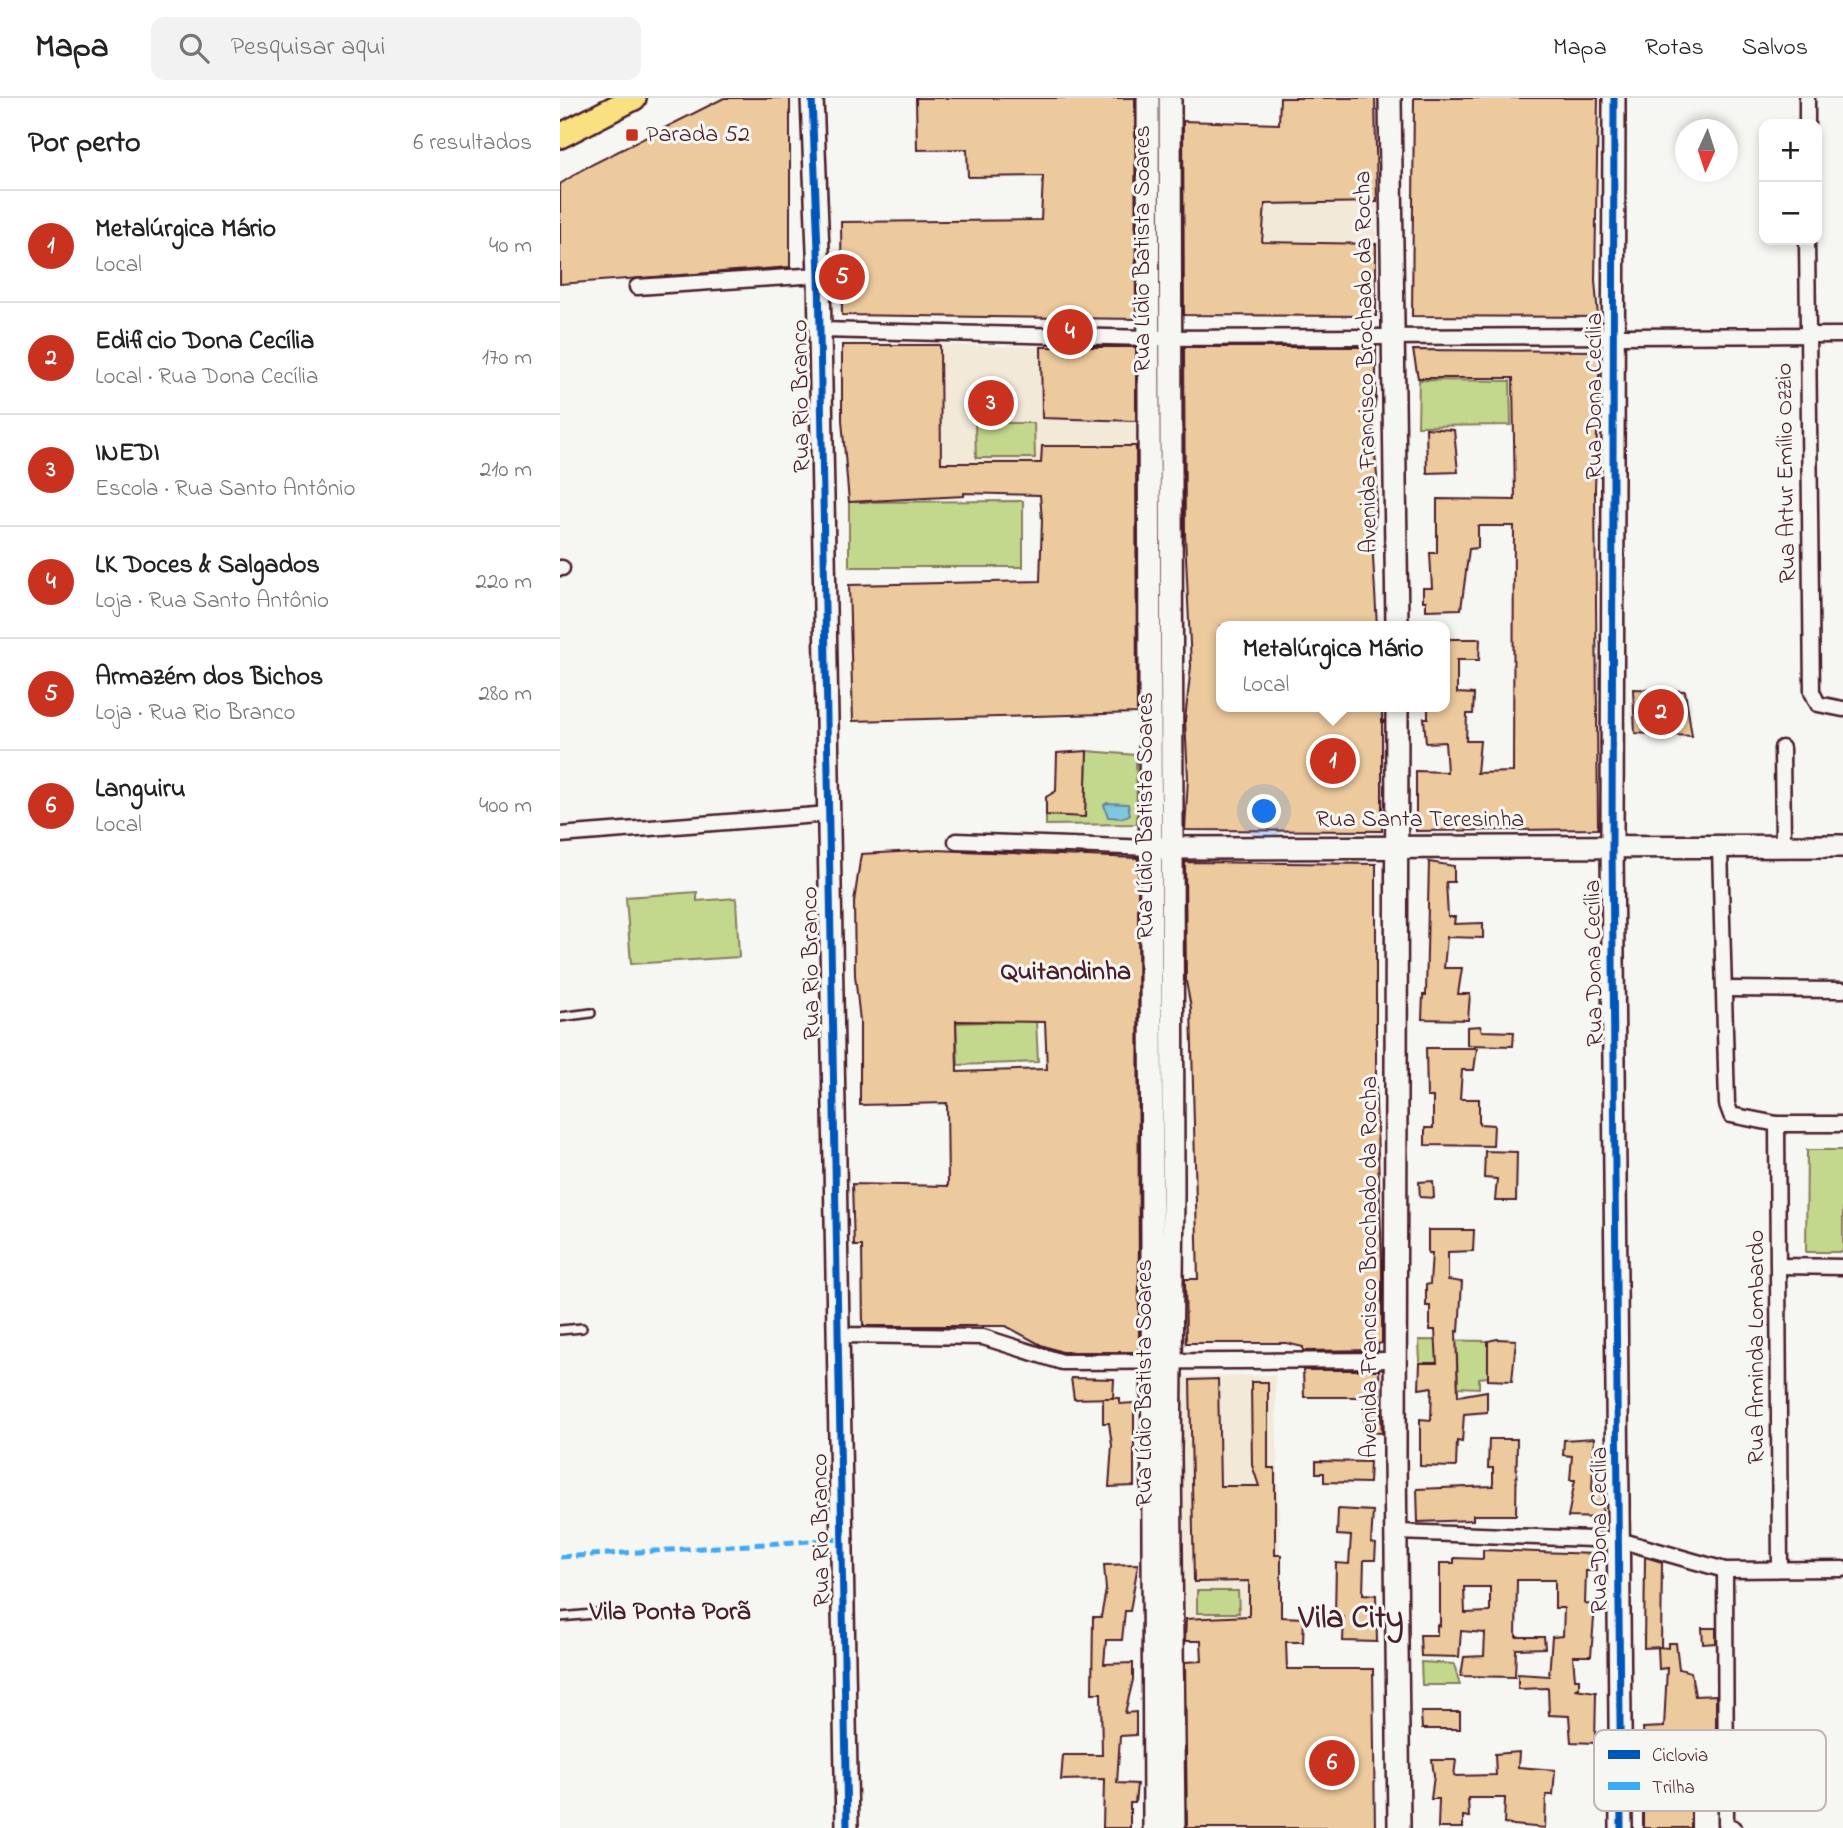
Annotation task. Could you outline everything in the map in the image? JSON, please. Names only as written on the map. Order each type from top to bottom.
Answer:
[{"type":"main road","points":[[560,136],[634,98]]},
{"type":"street","name":"Rua Rio Branco","points":[[812,98],[819,275],[847,1828]]},
{"type":"street","name":"Rua Lídio Batista Soares","points":[[1147,98],[1148,188],[1159,338],[1164,1744],[1174,1828]]},
{"type":"street","name":"Rua Lídio Batista Soares","points":[[1159,338],[1170,190],[1170,98]]},
{"type":"street","name":"Avenida Francisco Brochado da Rocha","points":[[1390,98],[1397,621]]},
{"type":"street","name":"Rua Dona Cecília","points":[[1614,98],[1612,846],[1620,1730]]},
{"type":"street","points":[[1807,98],[1807,119]]},
{"type":"street","points":[[1148,188],[1170,190]]},
{"type":"street","name":"Rua Artur Emílio Ozzio","points":[[1808,245],[1812,692],[1818,704],[1843,709]]},
{"type":"street","points":[[637,287],[819,275]]},
{"type":"street","points":[[820,330],[1159,338],[1843,335]]},
{"type":"street","name":"Avenida Francisco Brochado da Rocha","points":[[1397,712],[1396,1360],[1399,1828]]},
{"type":"street","points":[[1782,748],[1783,846]]},
{"type":"street","points":[[560,835],[829,814]]},
{"type":"street","name":"Rua Santa Teresinha","points":[[956,841],[1162,848],[1843,846]]},
{"type":"street","points":[[1720,846],[1727,1104],[1731,1115],[1777,1124],[1843,1124]]},
{"type":"street","points":[[1725,989],[1843,990]]},
{"type":"street","name":"Rua Arminda Lombardo","points":[[1777,1124],[1780,1569]]},
{"type":"street","points":[[1780,1266],[1843,1267]]},
{"type":"street","points":[[838,1335],[983,1337],[1062,1362],[1396,1360]]},
{"type":"street","points":[[1398,1532],[1619,1539],[1725,1570],[1843,1569]]},
{"type":"street","points":[[1725,1570],[1726,1730]]},
{"type":"street","name":"Rua Lídio Batista Soares","points":[[1154,1828],[1164,1744]]},
{"type":"street","points":[[1726,1811],[1726,1825],[1733,1828]]},
{"type":"lane","points":[[560,1017],[591,1013]]},
{"type":"lane","points":[[560,1330],[582,1328]]},
{"type":"lane","points":[[560,1616],[616,1612]]},
{"type":"shaded area","points":[[1377,202],[1376,244],[1262,242],[1264,204]]},
{"type":"shaded area","points":[[940,345],[1041,347],[1042,418],[1136,421],[1137,446],[1043,446],[1041,462],[941,463]]},
{"type":"shaded area","points":[[1275,1375],[1282,1615],[1186,1619],[1181,1377]]},
{"type":"green space","points":[[1419,380],[1510,381],[1511,425],[1418,426]]},
{"type":"green space","points":[[975,423],[1034,423],[1035,458],[976,458]]},
{"type":"green space","points":[[1023,501],[1023,567],[849,567],[849,502]]},
{"type":"green space","points":[[1087,751],[1136,755],[1137,824],[1046,825],[1046,815],[1085,816]]},
{"type":"green space","points":[[697,892],[697,901],[736,898],[739,957],[631,964],[626,897]]},
{"type":"green space","points":[[1036,1020],[1038,1062],[958,1065],[956,1023]]},
{"type":"green space","points":[[1807,1150],[1843,1150],[1843,1252],[1806,1252]]},
{"type":"green space","points":[[1419,1340],[1488,1341],[1488,1377],[1479,1378],[1479,1388],[1458,1387],[1457,1353],[1437,1351],[1437,1363],[1420,1363]]},
{"type":"green space","points":[[1197,1591],[1238,1591],[1239,1613],[1197,1613]]},
{"type":"green space","points":[[1421,1662],[1454,1664],[1460,1685],[1422,1685]]},
{"type":"water","points":[[1128,804],[1130,815],[1121,818],[1108,817],[1104,805]]},
{"type":"building","points":[[724,98],[790,98],[790,267],[560,284],[560,184],[585,168]]},
{"type":"building","points":[[916,98],[1135,98],[1136,319],[842,315],[841,222],[1041,220],[1043,176],[968,177],[967,149],[917,150]]},
{"type":"building","points":[[1280,98],[1375,98],[1377,202],[1265,204],[1262,242],[1376,244],[1376,316],[1184,315],[1183,121],[1279,124]]},
{"type":"building","points":[[1414,98],[1598,98],[1595,280],[1598,317],[1412,316]]},
{"type":"building","points":[[842,345],[940,345],[941,463],[1041,463],[1042,446],[1136,446],[1137,713],[853,721],[849,585],[1040,581],[1042,520],[1040,495],[964,493],[964,496],[849,502],[842,420]]},
{"type":"building","points":[[1041,347],[1136,347],[1136,421],[1042,418]]},
{"type":"building","points":[[1184,347],[1376,347],[1376,398],[1372,420],[1377,476],[1373,557],[1377,621],[1216,621],[1216,712],[1382,712],[1382,831],[1185,830],[1188,778],[1185,720],[1191,666],[1185,535]]},
{"type":"building","points":[[1413,350],[1600,351],[1595,489],[1598,829],[1416,831],[1416,771],[1447,772],[1445,742],[1426,743],[1424,718],[1428,718],[1428,712],[1450,712],[1450,639],[1480,639],[1479,660],[1457,660],[1457,693],[1474,694],[1473,714],[1467,714],[1466,741],[1480,741],[1477,773],[1513,772],[1514,526],[1478,526],[1478,548],[1469,549],[1461,609],[1426,610],[1423,588],[1432,588],[1430,553],[1437,553],[1437,499],[1515,500],[1513,378],[1418,378]]},
{"type":"building","points":[[1426,428],[1454,430],[1458,472],[1427,473]]},
{"type":"building","points":[[1633,689],[1685,691],[1692,736],[1635,733]]},
{"type":"building","points":[[1087,751],[1085,817],[1046,815],[1046,797],[1056,791],[1057,753]]},
{"type":"building","points":[[935,850],[1138,858],[1139,1352],[1062,1352],[1041,1345],[1006,1326],[863,1326],[862,1246],[854,1246],[852,1184],[948,1186],[947,1103],[860,1105],[860,1021],[855,975],[854,902],[861,854]],"holes":[[[956,1021],[1045,1022],[1047,1069],[957,1072]]]},
{"type":"building","points":[[1185,862],[1376,864],[1376,1103],[1382,1260],[1382,1343],[1378,1344],[1378,1350],[1303,1351],[1303,1347],[1286,1343],[1186,1343],[1185,1279],[1198,1279],[1191,1008],[1186,981]]},
{"type":"building","points":[[1429,862],[1454,866],[1454,882],[1446,882],[1448,917],[1455,917],[1454,924],[1483,923],[1483,938],[1447,937],[1444,968],[1462,968],[1458,994],[1470,994],[1468,1020],[1422,1019],[1423,995],[1426,995]]},
{"type":"building","points":[[1480,1026],[1482,1031],[1514,1032],[1513,1046],[1467,1045],[1467,1027]]},
{"type":"building","points":[[1426,1048],[1477,1048],[1474,1070],[1462,1070],[1460,1099],[1479,1099],[1479,1124],[1494,1125],[1493,1146],[1425,1145],[1425,1128],[1433,1128],[1433,1097],[1427,1097]]},
{"type":"building","points":[[1485,1151],[1517,1152],[1516,1201],[1495,1201],[1497,1179],[1484,1178]]},
{"type":"building","points":[[1433,1181],[1434,1198],[1420,1197],[1419,1182]]},
{"type":"building","points":[[1428,1230],[1474,1230],[1473,1251],[1448,1252],[1448,1280],[1462,1282],[1459,1332],[1456,1331],[1458,1396],[1487,1391],[1487,1412],[1464,1414],[1462,1442],[1457,1441],[1456,1467],[1420,1466],[1420,1419],[1431,1420],[1432,1387],[1419,1389],[1420,1363],[1437,1363],[1435,1330],[1430,1330],[1430,1306],[1426,1306],[1426,1285],[1430,1284],[1432,1253],[1428,1253]]},
{"type":"building","points":[[1516,1340],[1512,1381],[1488,1380],[1488,1341]]},
{"type":"building","points":[[1303,1370],[1379,1370],[1382,1433],[1363,1432],[1366,1397],[1304,1397]]},
{"type":"building","points":[[1071,1378],[1114,1379],[1113,1398],[1074,1399]]},
{"type":"building","points":[[1218,1379],[1220,1486],[1259,1486],[1252,1465],[1251,1382],[1268,1382],[1268,1468],[1275,1468],[1275,1555],[1281,1555],[1281,1617],[1304,1618],[1303,1642],[1286,1642],[1287,1669],[1373,1669],[1375,1828],[1187,1828],[1185,1662],[1202,1661],[1201,1641],[1185,1641],[1186,1619],[1249,1616],[1249,1581],[1194,1582],[1190,1380]]},
{"type":"building","points":[[1103,1398],[1120,1398],[1120,1404],[1134,1403],[1134,1486],[1109,1487],[1112,1445],[1109,1423],[1103,1423]]},
{"type":"building","points":[[1594,1438],[1592,1492],[1603,1491],[1602,1518],[1568,1517],[1575,1480],[1570,1480],[1572,1456],[1563,1455],[1564,1440]]},
{"type":"building","points":[[1489,1439],[1517,1439],[1516,1515],[1473,1515],[1473,1520],[1418,1522],[1417,1489],[1493,1486],[1493,1468],[1488,1468]]},
{"type":"building","points":[[1316,1461],[1370,1462],[1369,1483],[1324,1482],[1324,1473],[1316,1473]]},
{"type":"building","points":[[1338,1509],[1373,1511],[1371,1543],[1376,1544],[1375,1560],[1364,1560],[1363,1594],[1376,1595],[1377,1642],[1343,1641],[1344,1617],[1335,1616],[1336,1563],[1349,1564],[1351,1536],[1337,1535]]},
{"type":"building","points":[[1483,1550],[1595,1554],[1596,1571],[1586,1571],[1585,1604],[1595,1605],[1591,1656],[1573,1656],[1575,1679],[1579,1679],[1579,1688],[1575,1689],[1596,1692],[1594,1743],[1571,1742],[1569,1716],[1549,1715],[1548,1688],[1518,1689],[1518,1674],[1549,1676],[1552,1637],[1563,1636],[1564,1608],[1555,1608],[1555,1580],[1517,1580],[1516,1637],[1544,1637],[1545,1648],[1516,1649],[1515,1677],[1461,1676],[1464,1657],[1484,1656],[1485,1633],[1461,1631],[1459,1657],[1421,1656],[1420,1635],[1437,1635],[1437,1625],[1440,1626],[1440,1563],[1454,1563],[1454,1558],[1483,1559]],"holes":[[[1464,1587],[1490,1587],[1490,1612],[1465,1613]]]},
{"type":"building","points":[[1645,1557],[1662,1562],[1661,1647],[1644,1648]]},
{"type":"building","points":[[1138,1564],[1130,1611],[1125,1611],[1122,1640],[1106,1640],[1104,1664],[1133,1663],[1133,1680],[1125,1713],[1136,1712],[1136,1735],[1120,1736],[1117,1783],[1137,1784],[1135,1803],[1130,1803],[1130,1828],[1103,1828],[1104,1779],[1061,1780],[1063,1755],[1102,1755],[1101,1693],[1092,1693],[1093,1617],[1101,1617],[1106,1590],[1104,1565]]},
{"type":"building","points":[[1702,1628],[1716,1628],[1716,1643],[1703,1644]]},
{"type":"building","points":[[1668,1643],[1676,1643],[1679,1669],[1691,1672],[1695,1696],[1716,1695],[1716,1730],[1643,1730],[1664,1727],[1667,1668],[1659,1669],[1658,1647],[1668,1648]]},
{"type":"building","points":[[1421,1712],[1460,1712],[1460,1729],[1422,1729]]},
{"type":"building","points":[[1519,1752],[1518,1767],[1555,1770],[1553,1795],[1546,1795],[1545,1828],[1504,1824],[1505,1798],[1468,1798],[1469,1817],[1463,1816],[1463,1828],[1438,1828],[1439,1799],[1431,1799],[1434,1776],[1432,1760],[1456,1760],[1454,1776],[1496,1775],[1495,1754]]},
{"type":"building","points":[[1643,1811],[1691,1811],[1691,1828],[1643,1828]]},
{"type":"marked path","points":[[560,1557],[842,1539]]},
{"type":"cycle path","points":[[812,98],[819,275],[847,1828]]},
{"type":"cycle path","points":[[1614,98],[1612,846],[1620,1730]]},
{"type":"cycle path","points":[[1621,1811],[1621,1828]]},
{"type":"place","name":"Parada 52","points":[[632,135]]},
{"type":"place","name":"Armazém dos Bichos","points":[[842,277]]},
{"type":"place","name":"LK Doces & Salgados","points":[[1070,332]]},
{"type":"place","name":"INEDI","points":[[991,403]]},
{"type":"place","name":"Edificio Dona Cecília","points":[[1661,712]]},
{"type":"place","name":"Metalúrgica Mário","points":[[1333,761]]},
{"type":"place","name":"Languiru","points":[[1332,1763]]},
{"type":"district","name":"Quitandinha","points":[[1066,973]]},
{"type":"district","name":"Vila Ponta Porã","points":[[670,1613]]},
{"type":"district","name":"Vila City","points":[[1351,1619]]}]
